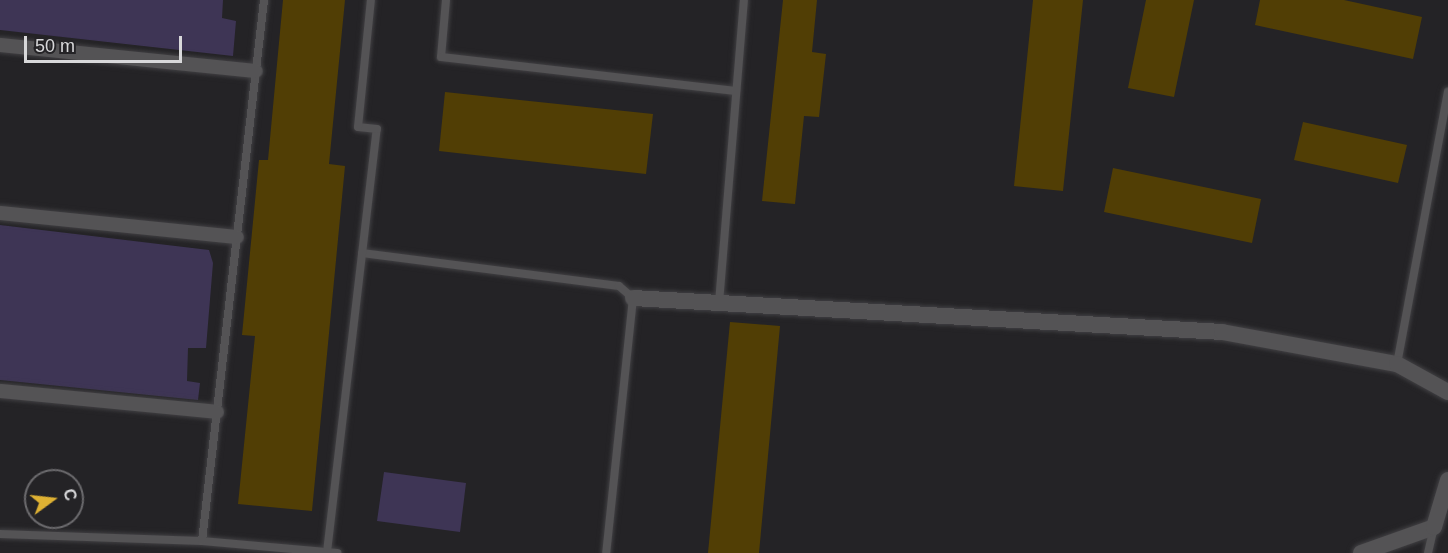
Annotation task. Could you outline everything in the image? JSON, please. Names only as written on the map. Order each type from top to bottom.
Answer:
[{"type":"street","points":[[0,45],[256,71]]},
{"type":"street","points":[[0,213],[237,237]]},
{"type":"street","points":[[633,298],[1222,332],[1397,364],[1448,392]]},
{"type":"street","points":[[0,391],[217,412]]},
{"type":"street","points":[[1361,553],[1434,527],[1448,480]]},
{"type":"lane","points":[[202,541],[264,0]]},
{"type":"lane","points":[[327,552],[376,129],[358,127],[371,0]]},
{"type":"lane","points":[[446,0],[441,57],[736,91]]},
{"type":"lane","points":[[719,304],[744,0]]},
{"type":"lane","points":[[1397,364],[1448,92]]},
{"type":"lane","points":[[362,253],[619,285],[633,298],[606,553]]},
{"type":"lane","points":[[1428,553],[1434,527]]},
{"type":"lane","points":[[0,534],[202,541],[337,553]]},
{"type":"shaded area","points":[[0,0],[223,0],[222,18],[236,21],[233,56],[0,30]]},
{"type":"shaded area","points":[[0,225],[209,250],[213,263],[206,348],[188,348],[187,381],[200,383],[198,400],[0,380]]},
{"type":"shaded area","points":[[384,472],[466,483],[460,532],[377,521]]},
{"type":"building","points":[[283,0],[345,0],[329,164],[345,166],[312,511],[238,504],[255,336],[242,335],[259,160],[268,160]]},
{"type":"building","points":[[783,0],[817,0],[812,52],[826,54],[819,117],[804,116],[795,204],[762,201]]},
{"type":"building","points":[[1033,0],[1083,0],[1063,191],[1014,186]]},
{"type":"building","points":[[1146,0],[1194,0],[1174,97],[1128,88]]},
{"type":"building","points":[[1260,0],[1344,0],[1422,17],[1413,59],[1255,25]]},
{"type":"building","points":[[445,92],[653,114],[646,174],[439,151]]},
{"type":"building","points":[[1303,122],[1407,145],[1398,183],[1294,160]]},
{"type":"building","points":[[1113,168],[1261,199],[1252,243],[1104,212]]},
{"type":"building","points":[[730,322],[780,326],[759,553],[708,553]]}]
